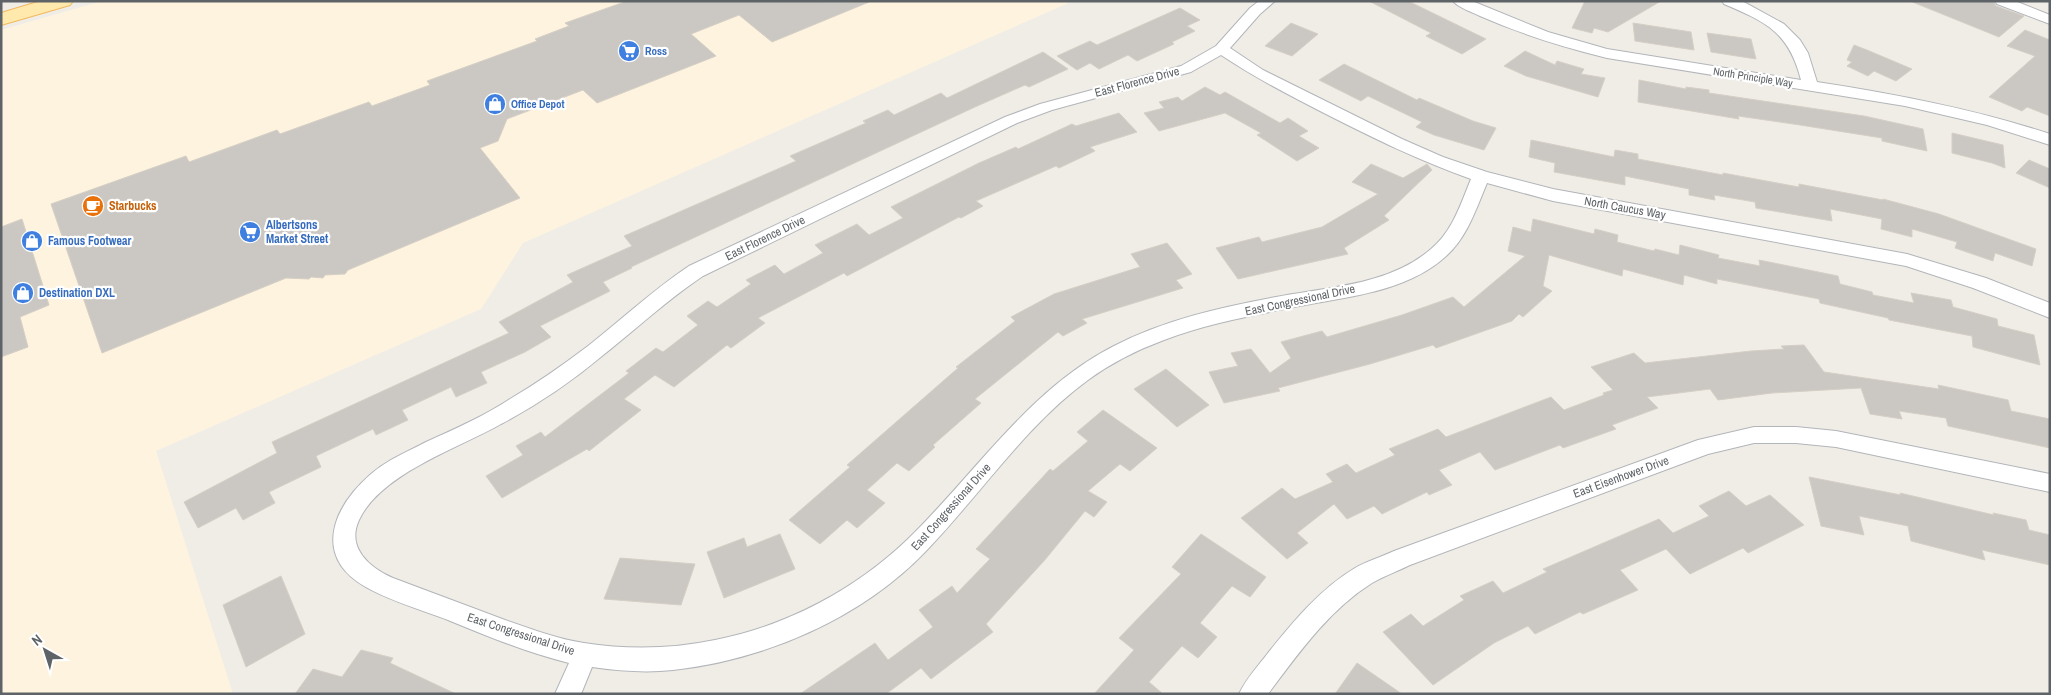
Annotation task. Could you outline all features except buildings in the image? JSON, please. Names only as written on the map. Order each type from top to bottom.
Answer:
[{"type":"main road","points":[[1,19],[64,1]]},
{"type":"street","name":"East Florence Drive","points":[[358,568],[344,550],[344,529],[354,507],[373,485],[397,467],[521,403],[563,376],[676,284],[696,271],[1011,120],[1046,107],[1178,72],[1221,49],[1255,11],[1268,1]]},
{"type":"street","name":"North Principle Way","points":[[1460,1],[1519,28],[1591,50],[1629,58],[1948,109],[1987,119],[2050,140]]},
{"type":"street","points":[[1729,1],[1780,28],[1801,54],[1810,86]]},
{"type":"street","points":[[2002,1],[2050,20]]},
{"type":"street","name":"North Caucus Way","points":[[1221,49],[1258,73],[1396,143],[1437,161],[1481,176],[1553,195],[1907,260],[1956,274],[2004,291],[2050,311]]},
{"type":"street","name":"East Congressional Drive","points":[[358,568],[374,580],[470,618],[532,640],[585,655],[627,659],[661,659],[696,655],[758,641],[797,627],[840,604],[877,580],[913,549],[1032,417],[1060,391],[1090,368],[1122,349],[1166,331],[1207,319],[1366,287],[1415,269],[1432,259],[1446,246],[1456,232],[1481,176]]},
{"type":"street","name":"East Eisenhower Drive","points":[[1252,694],[1308,622],[1328,602],[1364,576],[1402,558],[1706,446],[1754,435],[1804,435],[1836,439],[2050,483]]},
{"type":"street","points":[[568,694],[585,655]]},
{"type":"shaded area","points":[[102,1],[1073,1],[523,243],[481,309],[156,451],[233,694],[1,694],[1,30]]},
{"type":"place","name":"Ross","points":[[629,51]]},
{"type":"place","name":"Office Depot","points":[[495,104]]},
{"type":"place","name":"Starbucks","points":[[93,206]]},
{"type":"place","name":"Albertsons Market Street","points":[[250,232]]},
{"type":"place","name":"Famous Footwear","points":[[32,241]]},
{"type":"place","name":"Destination DXL","points":[[23,293]]}]
